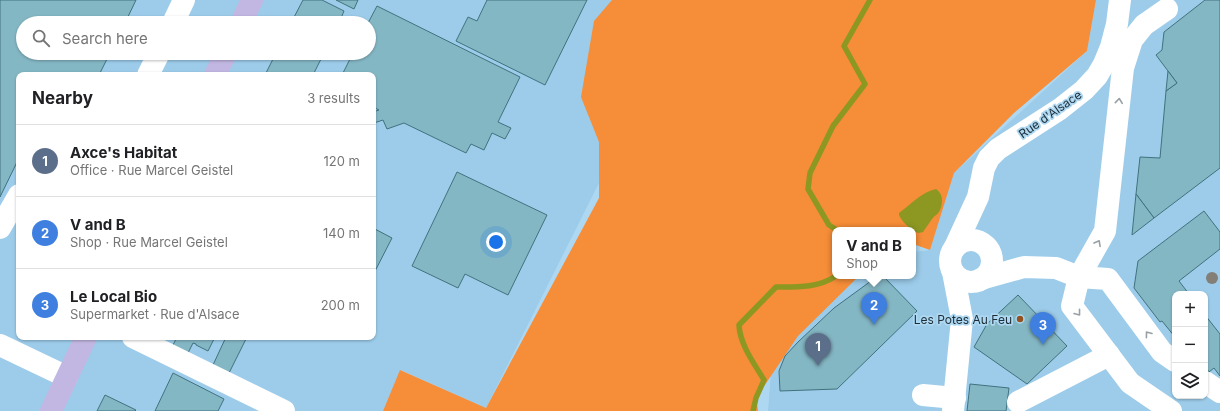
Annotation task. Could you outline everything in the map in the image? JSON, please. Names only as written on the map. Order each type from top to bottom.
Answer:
[{"type":"main road","points":[[243,16],[248,1]]},
{"type":"main road","points":[[216,72],[222,60]]},
{"type":"main road","points":[[51,411],[85,340]]},
{"type":"street","points":[[176,16],[184,0]]},
{"type":"street","name":"Rue d'Alsace","points":[[954,249],[978,197],[984,168],[989,158],[998,149],[1060,109],[1084,90],[1097,76],[1104,64],[1119,50],[1117,24],[1120,0]]},
{"type":"street","points":[[1167,8],[1144,25],[1132,40],[1119,50],[1122,68],[1111,128],[1105,231],[1079,277],[1072,306],[1130,383],[1172,411]]},
{"type":"street","points":[[150,72],[156,60]]},
{"type":"street","name":"Rue d'Alsace","points":[[978,197],[985,247]]},
{"type":"street","points":[[0,228],[16,200]]},
{"type":"street","points":[[922,395],[954,404],[962,319],[950,261],[954,249],[970,240],[1024,267]]},
{"type":"street","points":[[962,319],[980,280],[990,269],[991,256],[985,247]]},
{"type":"street","points":[[1061,252],[1079,277]]},
{"type":"street","points":[[953,272],[964,281],[971,282],[1024,267],[1056,268],[1079,277],[1108,279],[1162,352],[1172,359]]},
{"type":"street","points":[[139,340],[284,411]]},
{"type":"street","points":[[0,345],[67,377]]},
{"type":"street","points":[[1018,402],[1110,355]]},
{"type":"street","points":[[1208,384],[1220,392]]},
{"type":"shaded area","points":[[0,0],[627,0],[599,183],[486,408],[401,370],[383,411],[0,411]]},
{"type":"shaded area","points":[[612,0],[1096,0],[1087,51],[1015,112],[954,173],[930,250],[916,245],[916,227],[832,227],[832,279],[856,279],[798,336],[756,398],[758,411],[383,411],[400,370],[486,408],[599,198],[599,142],[581,97],[594,21]]},
{"type":"shaded area","points":[[1096,0],[1220,0],[1220,411],[768,411],[772,358],[856,279],[916,279],[916,252],[930,250],[954,173],[1087,51]]},
{"type":"shaded area","points":[[936,189],[939,191],[942,197],[942,203],[938,213],[923,232],[918,233],[916,232],[916,227],[909,227],[901,218],[899,213],[921,196]]},
{"type":"building","points":[[0,0],[136,0],[128,16],[16,16],[16,60],[106,60],[100,72],[16,72],[16,164],[0,197]]},
{"type":"building","points":[[303,0],[322,0],[344,11],[342,16],[295,16]]},
{"type":"building","points":[[336,0],[358,0],[354,9]]},
{"type":"building","points":[[487,0],[587,0],[545,85],[456,41],[468,17],[477,21]]},
{"type":"building","points":[[1205,0],[1220,0],[1220,168],[1154,218],[1136,194],[1140,157],[1160,158],[1166,91],[1177,83],[1156,55],[1162,50],[1164,32]]},
{"type":"building","points":[[377,6],[520,77],[498,122],[511,128],[505,139],[492,133],[484,150],[471,144],[466,153],[404,123],[387,129],[383,120],[376,122],[376,111],[379,110],[376,108],[376,72],[344,72],[350,60],[376,60],[376,16],[372,16]]},
{"type":"building","points":[[272,60],[320,60],[314,72],[266,72]]},
{"type":"building","points":[[1168,71],[1177,83],[1166,91]]},
{"type":"building","points":[[457,172],[547,215],[508,295],[465,274],[458,288],[412,266]]},
{"type":"building","points":[[1136,194],[1154,218],[1132,235]]},
{"type":"building","points":[[1204,211],[1220,232],[1220,249],[1179,281],[1187,291],[1172,291],[1172,333],[1162,321],[1160,322],[1134,288],[1138,261]]},
{"type":"building","points":[[376,230],[392,238],[376,269]]},
{"type":"building","points":[[876,279],[886,279],[917,311],[837,389],[780,391],[779,371],[785,356],[834,308]]},
{"type":"building","points":[[1018,295],[1067,346],[1027,384],[974,347],[987,324]]},
{"type":"building","points":[[1208,319],[1220,334],[1220,376],[1214,368],[1209,372]]},
{"type":"building","points":[[176,340],[214,340],[208,351],[193,343],[188,353],[173,345]]},
{"type":"building","points":[[225,340],[246,340],[229,373],[213,365]]},
{"type":"building","points":[[173,373],[224,399],[218,411],[155,411]]},
{"type":"building","points":[[970,384],[1009,388],[1006,411],[967,411]]},
{"type":"building","points":[[105,395],[136,410],[97,411]]},
{"type":"waterway","points":[[832,227],[829,225],[808,189],[810,173],[833,126],[865,84],[844,46],[870,0]]},
{"type":"waterway","points":[[753,411],[756,398],[764,380],[745,347],[739,325],[776,287],[815,285],[832,278]]},
{"type":"place","name":"Les Potes Au Feu","points":[[1020,319]]},
{"type":"place","name":"V and B","points":[[874,325]]},
{"type":"place","name":"Le Local Bio","points":[[1043,345]]},
{"type":"place","name":"Axce's Habitat","points":[[818,366]]}]
